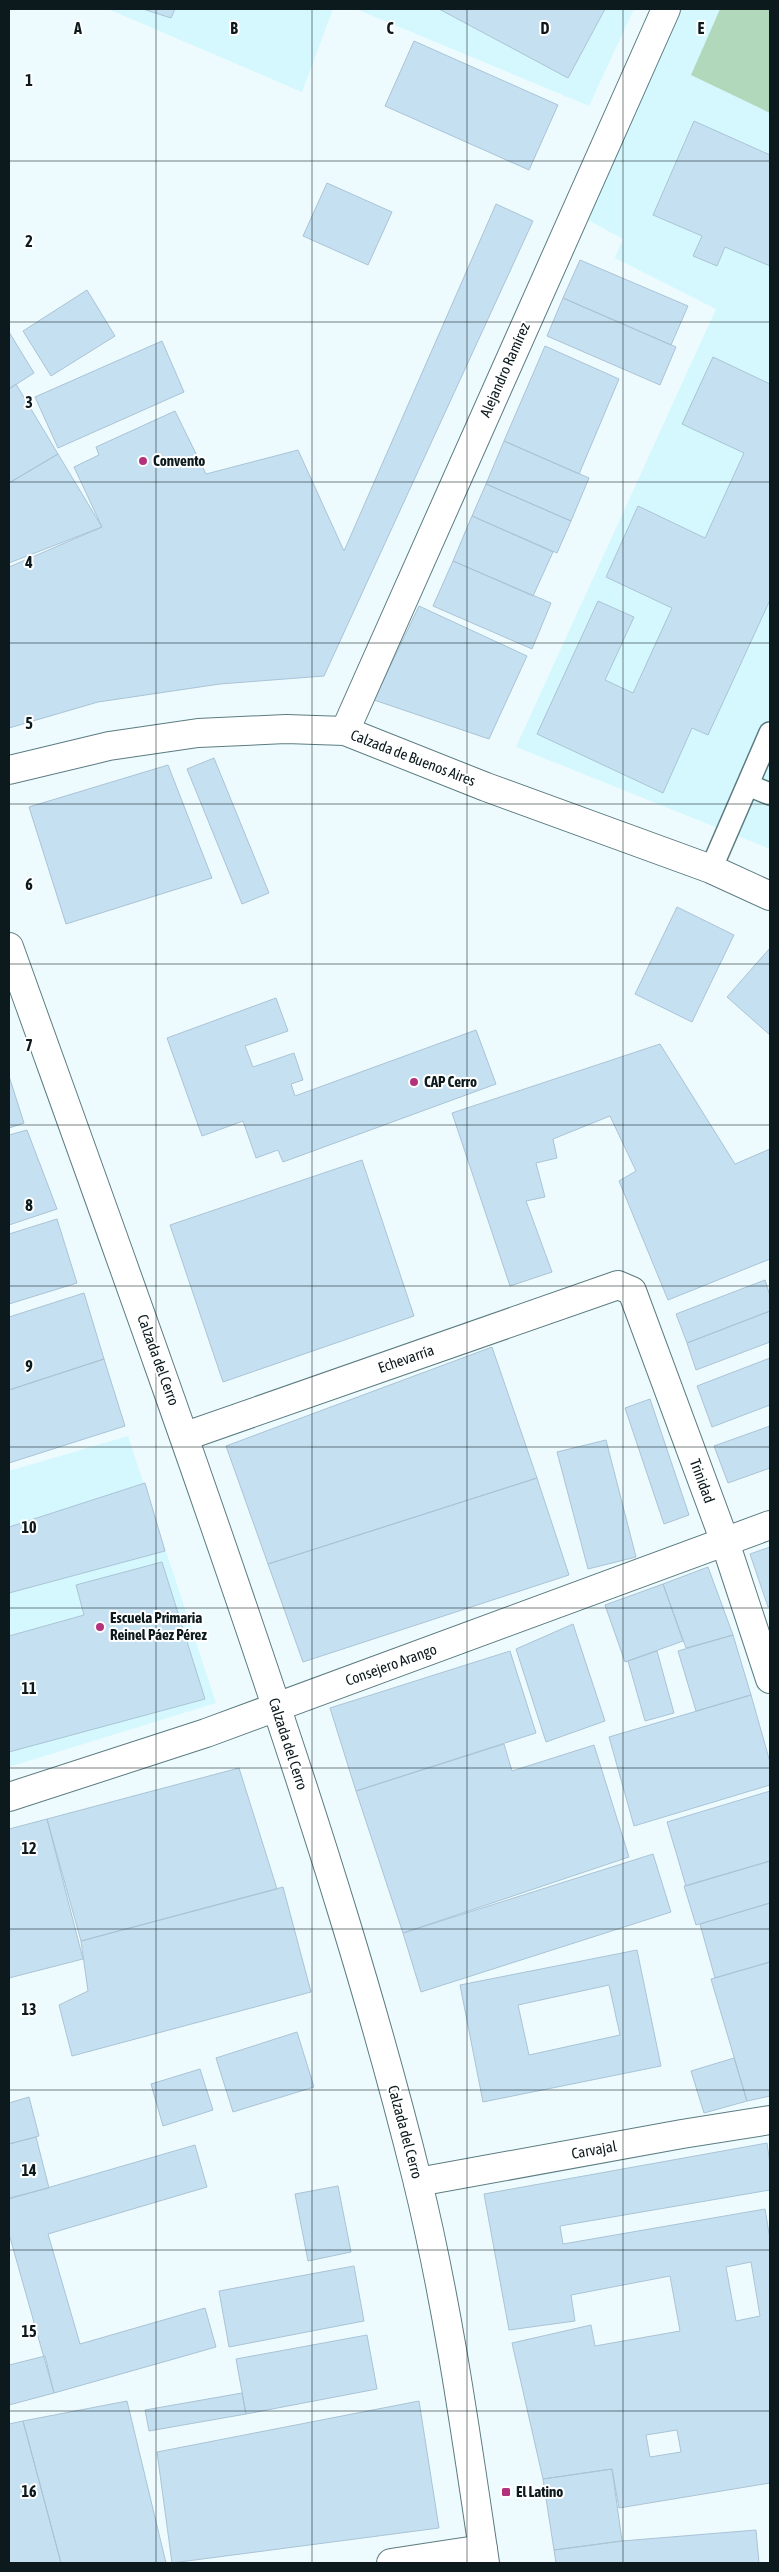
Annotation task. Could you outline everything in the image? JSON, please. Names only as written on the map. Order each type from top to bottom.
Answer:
[{"type":"street","name":"Alejandro Ramírez","points":[[345,732],[666,9]]},
{"type":"street","name":"Calzada de Buenos Aires","points":[[9,770],[109,746],[224,730],[313,729],[345,732],[486,787],[711,868],[770,896]]},
{"type":"street","name":"Calzada del Cerro","points":[[9,947],[186,1436],[276,1707],[361,1975],[418,2182],[445,2307],[484,2556]]},
{"type":"street","name":"Echevarría","points":[[186,1436],[618,1285],[626,1286]]},
{"type":"street","name":"Trinidad","points":[[626,1286],[632,1290],[725,1542],[770,1679]]},
{"type":"street","name":"Consejero Arango","points":[[9,1797],[206,1733],[770,1525]]},
{"type":"street","name":"Carvajal","points":[[418,2182],[770,2120]]},
{"type":"street","points":[[391,2563],[484,2556]]},
{"type":"lane","points":[[711,868],[770,733]]},
{"type":"lane","points":[[748,785],[770,794]]},
{"type":"shaded area","points":[[108,9],[333,9],[302,92]]},
{"type":"shaded area","points":[[356,9],[634,9],[589,106]]},
{"type":"shaded area","points":[[681,9],[770,9],[770,849],[516,747],[716,309],[615,258],[623,239],[586,219]]},
{"type":"shaded area","name":"Escuela Primaria Reinel Páez Pérez","points":[[128,1436],[216,1703],[9,1767],[9,1471]]},
{"type":"green space","points":[[720,9],[770,9],[770,113],[691,75]]},
{"type":"building","points":[[143,9],[175,9],[171,18]]},
{"type":"building","points":[[439,9],[605,9],[568,78]]},
{"type":"building","points":[[414,41],[558,105],[529,170],[385,106]]},
{"type":"building","points":[[694,121],[770,155],[770,266],[725,247],[717,266],[693,256],[702,236],[653,215]]},
{"type":"building","points":[[327,183],[392,212],[368,265],[303,236]]},
{"type":"building","name":"Convento","points":[[496,204],[533,221],[324,676],[220,684],[98,702],[9,728],[9,567],[102,527],[74,467],[99,455],[96,447],[175,411],[206,474],[298,450],[344,551]]},
{"type":"building","points":[[580,260],[688,306],[671,345],[563,298]]},
{"type":"building","points":[[87,290],[115,336],[51,376],[23,331]]},
{"type":"building","points":[[563,298],[676,347],[660,385],[547,336]]},
{"type":"building","points":[[9,332],[34,373],[9,389]]},
{"type":"building","points":[[162,341],[184,392],[58,448],[35,397]]},
{"type":"building","points":[[545,346],[619,379],[579,474],[504,441]]},
{"type":"building","points":[[713,357],[770,384],[770,600],[708,735],[692,728],[663,793],[537,734],[598,601],[634,617],[605,680],[633,693],[672,608],[606,577],[638,506],[705,538],[744,453],[682,424]]},
{"type":"building","points":[[16,384],[58,454],[9,483],[9,389]]},
{"type":"building","points":[[504,441],[589,478],[571,521],[486,484]]},
{"type":"building","points":[[58,454],[102,527],[9,563],[9,483]]},
{"type":"building","points":[[486,484],[571,521],[557,553],[472,516]]},
{"type":"building","points":[[472,516],[553,552],[533,596],[453,561]]},
{"type":"building","points":[[453,561],[551,603],[532,649],[433,606]]},
{"type":"building","points":[[419,606],[527,656],[489,739],[374,700]]},
{"type":"building","points":[[214,758],[269,893],[242,904],[187,769]]},
{"type":"building","points":[[168,765],[212,878],[66,924],[29,807]]},
{"type":"building","points":[[677,907],[734,935],[692,1022],[635,994]]},
{"type":"building","points":[[770,948],[770,1035],[727,997]]},
{"type":"building","name":"CAP Cerro","points":[[276,998],[288,1031],[245,1046],[253,1067],[294,1053],[303,1080],[291,1084],[295,1096],[476,1030],[496,1084],[283,1162],[278,1150],[256,1158],[243,1121],[202,1136],[167,1038]]},
{"type":"building","points":[[660,1044],[735,1164],[770,1149],[770,1259],[668,1300],[619,1181],[636,1171],[610,1116],[553,1139],[557,1158],[536,1163],[545,1197],[526,1201],[552,1272],[510,1286],[452,1113]]},
{"type":"building","points":[[9,1076],[24,1123],[9,1128]]},
{"type":"building","points":[[27,1130],[57,1209],[9,1225],[9,1135]]},
{"type":"building","points":[[362,1160],[414,1316],[223,1382],[170,1225]]},
{"type":"building","points":[[57,1219],[77,1283],[9,1304],[9,1234]]},
{"type":"building","points":[[765,1280],[770,1296],[770,1311],[687,1343],[676,1314]]},
{"type":"building","points":[[84,1293],[104,1359],[9,1390],[9,1317]]},
{"type":"building","points":[[770,1311],[770,1342],[696,1370],[687,1343]]},
{"type":"building","points":[[492,1347],[537,1478],[268,1564],[226,1446]]},
{"type":"building","points":[[770,1358],[770,1405],[712,1427],[697,1386]]},
{"type":"building","points":[[104,1359],[125,1426],[9,1463],[9,1390]]},
{"type":"building","points":[[650,1399],[689,1515],[664,1524],[625,1408]]},
{"type":"building","points":[[770,1426],[770,1468],[728,1483],[714,1446]]},
{"type":"building","points":[[606,1440],[636,1557],[588,1569],[557,1452]]},
{"type":"building","points":[[537,1478],[569,1575],[303,1662],[268,1564]]},
{"type":"building","points":[[145,1483],[165,1551],[9,1593],[9,1527]]},
{"type":"building","points":[[770,1547],[770,1606],[768,1607],[750,1554]]},
{"type":"building","name":"Escuela Primaria Reinel Páez Pérez","points":[[162,1562],[205,1699],[9,1752],[9,1636],[84,1615],[76,1585]]},
{"type":"building","points":[[708,1567],[733,1635],[686,1648],[663,1584]]},
{"type":"building","points":[[663,1584],[683,1641],[625,1662],[605,1605]]},
{"type":"building","points":[[573,1624],[605,1721],[546,1742],[516,1649]]},
{"type":"building","points":[[733,1635],[751,1695],[696,1711],[678,1651]]},
{"type":"building","points":[[510,1651],[536,1733],[356,1791],[330,1708]]},
{"type":"building","points":[[657,1651],[674,1713],[645,1721],[628,1661]]},
{"type":"building","points":[[751,1695],[770,1762],[770,1785],[634,1826],[609,1737]]},
{"type":"building","points":[[504,1744],[512,1771],[594,1745],[629,1857],[403,1933],[356,1791]]},
{"type":"building","points":[[239,1768],[277,1889],[81,1941],[47,1819]]},
{"type":"building","points":[[770,1791],[770,1861],[686,1886],[667,1822]]},
{"type":"building","points":[[47,1819],[83,1959],[9,1978],[9,1829]]},
{"type":"building","points":[[653,1854],[671,1912],[421,1992],[403,1933]]},
{"type":"building","points":[[770,1861],[770,1903],[696,1925],[684,1886]]},
{"type":"building","points":[[283,1887],[311,1992],[72,2056],[59,2005],[88,1991],[81,1941]]},
{"type":"building","points":[[770,1903],[770,1962],[715,1978],[700,1924]]},
{"type":"building","points":[[637,1950],[661,2066],[483,2102],[460,1985]],"holes":[[[609,1985],[620,2035],[529,2055],[518,2005]]]},
{"type":"building","points":[[770,1962],[770,2096],[747,2101],[711,1979]]},
{"type":"building","points":[[297,2032],[314,2087],[233,2112],[216,2058]]},
{"type":"building","points":[[734,2058],[747,2101],[704,2113],[691,2071]]},
{"type":"building","points":[[200,2069],[213,2110],[163,2126],[151,2084]]},
{"type":"building","points":[[29,2097],[39,2136],[9,2144],[9,2103]]},
{"type":"building","points":[[36,2137],[49,2188],[9,2198],[9,2144]]},
{"type":"building","points":[[767,2143],[770,2164],[770,2190],[560,2226],[563,2244],[765,2209],[770,2239],[770,2483],[619,2508],[612,2469],[543,2479],[512,2343],[591,2325],[595,2346],[680,2331],[670,2276],[571,2295],[575,2321],[509,2330],[484,2194]],"holes":[[[751,2262],[760,2316],[736,2321],[726,2267]],[[677,2430],[681,2452],[650,2457],[646,2435]]]},
{"type":"building","points":[[195,2145],[207,2187],[48,2234],[80,2344],[205,2308],[216,2347],[54,2393],[9,2234],[9,2199]]},
{"type":"building","points":[[338,2186],[351,2252],[308,2261],[295,2194]]},
{"type":"building","points":[[354,2266],[364,2321],[229,2347],[219,2291]]},
{"type":"building","points":[[367,2335],[377,2389],[246,2414],[236,2359]]},
{"type":"building","points":[[45,2356],[54,2393],[9,2405],[9,2365]]},
{"type":"building","points":[[242,2393],[246,2414],[149,2431],[145,2410]]},
{"type":"building","points":[[127,2401],[166,2563],[61,2563],[23,2421]]},
{"type":"building","points":[[419,2401],[439,2528],[172,2563],[157,2452]]},
{"type":"building","points":[[23,2421],[61,2563],[9,2563],[9,2424]]},
{"type":"building","points":[[612,2469],[622,2541],[554,2550],[543,2479]]},
{"type":"building","points":[[756,2530],[759,2563],[556,2563],[554,2550],[622,2541]]},
{"type":"place","name":"Convento","points":[[143,461]]},
{"type":"place","name":"CAP Cerro","points":[[414,1082]]},
{"type":"place","name":"Escuela Primaria Reinel Páez Pérez","points":[[100,1627]]},
{"type":"place","name":"El Latino","points":[[506,2492]]}]
